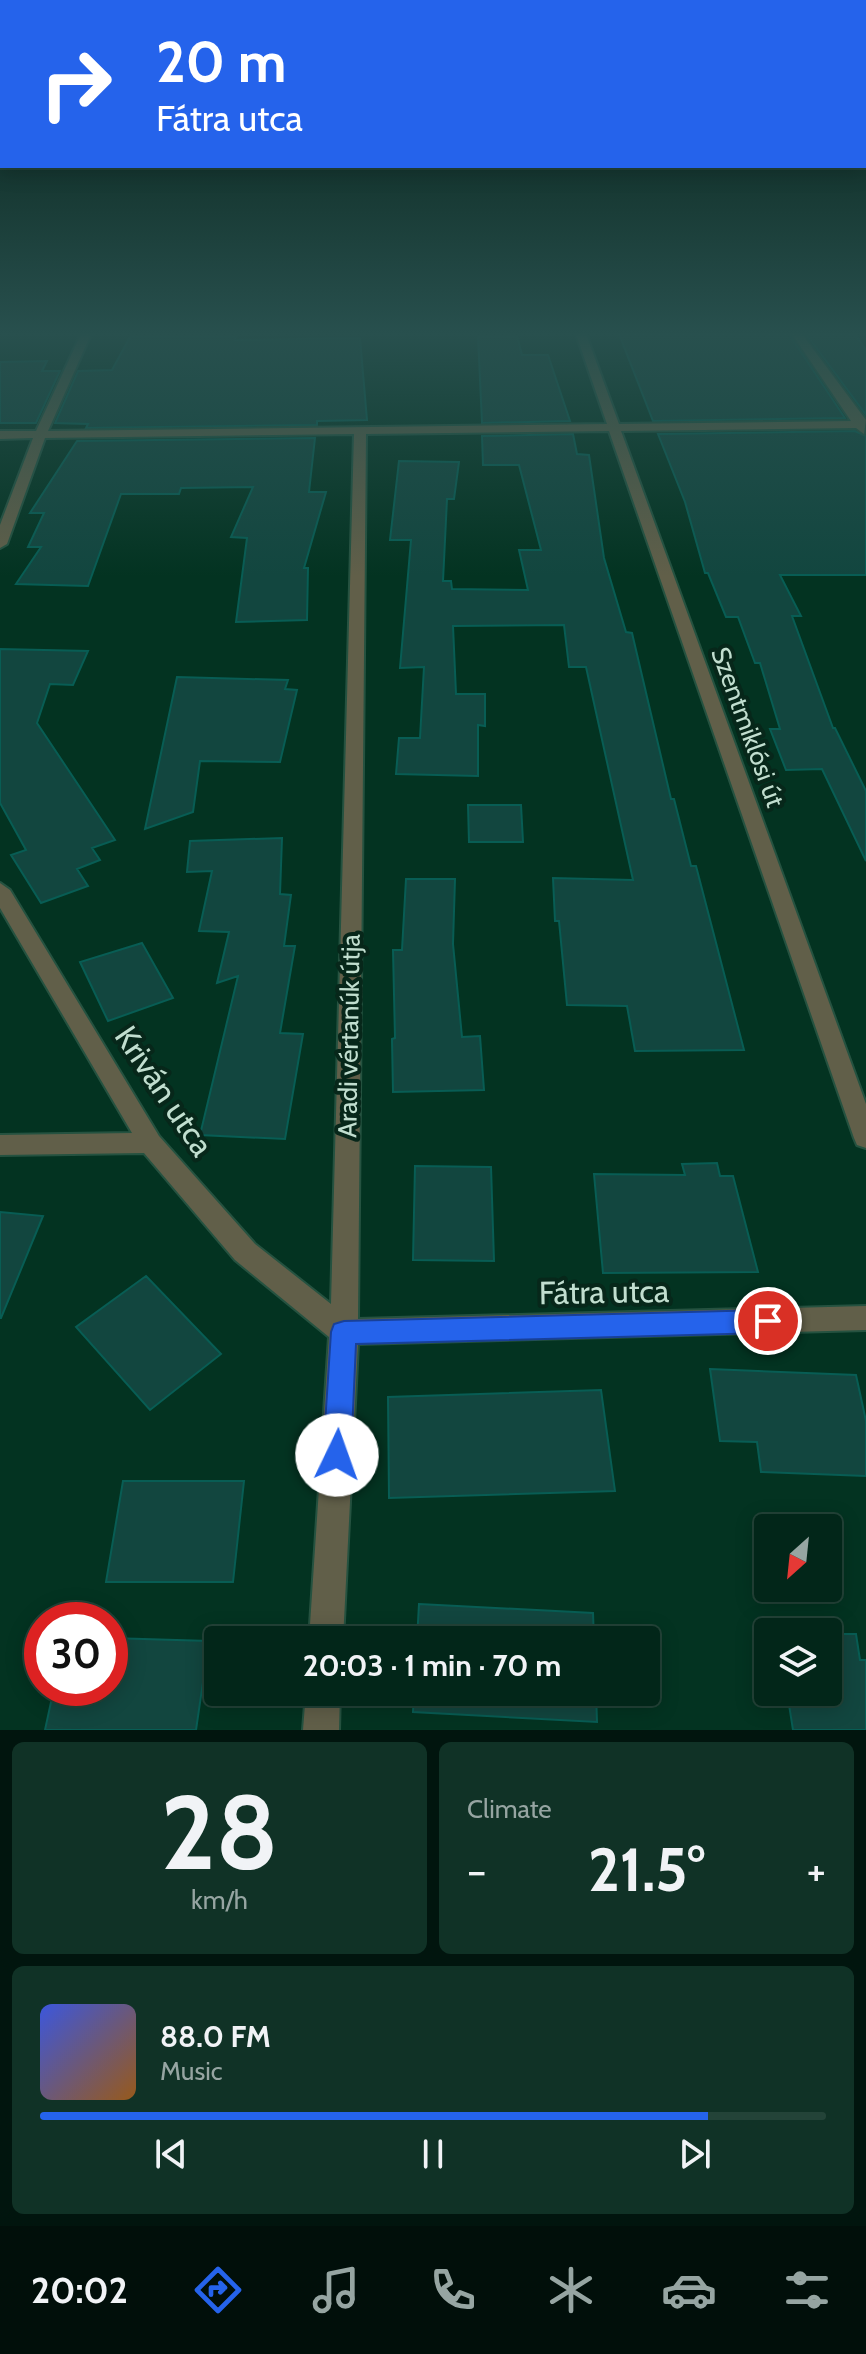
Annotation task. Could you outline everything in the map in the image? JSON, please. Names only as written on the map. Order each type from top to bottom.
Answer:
[{"type":"street","points":[[0,544],[49,415]]},
{"type":"street","name":"Szentmiklósi út","points":[[609,415],[866,1138]]},
{"type":"street","points":[[0,435],[864,427]]},
{"type":"street","name":"Aradi vértanúk útja","points":[[327,1626],[344,1332],[360,431]]},
{"type":"street","name":"Kriván utca","points":[[0,890],[150,1143],[245,1252],[344,1332]]},
{"type":"street","points":[[0,1145],[150,1143]]},
{"type":"street","name":"Fátra utca","points":[[344,1332],[866,1318]]},
{"type":"street","points":[[321,1730],[322,1706]]},
{"type":"building","points":[[0,415],[40,415],[36,423],[0,423]]},
{"type":"building","points":[[59,415],[367,415],[367,420],[317,421],[317,425],[86,428],[88,424],[55,423]]},
{"type":"building","points":[[482,415],[568,415],[570,421],[482,423]]},
{"type":"building","points":[[651,415],[843,415],[845,418],[653,421]]},
{"type":"building","points":[[855,431],[866,436],[866,575],[780,575],[801,616],[792,616],[833,728],[866,791],[866,861],[822,769],[786,770],[770,729],[780,729],[760,663],[755,663],[738,617],[726,617],[708,573],[705,573],[685,502],[658,434]]},
{"type":"building","points":[[573,434],[577,454],[589,455],[604,558],[626,632],[632,633],[671,799],[674,799],[691,866],[696,866],[744,1050],[635,1051],[627,1006],[567,1005],[559,921],[555,921],[553,878],[633,880],[586,667],[569,667],[564,625],[453,626],[456,694],[485,694],[485,726],[478,725],[478,776],[396,774],[399,738],[420,738],[424,667],[400,668],[411,540],[390,540],[399,461],[459,462],[454,499],[447,499],[443,581],[451,581],[452,589],[528,590],[519,550],[541,550],[519,465],[483,465],[482,436]]},
{"type":"building","points":[[315,438],[309,492],[326,492],[304,568],[308,568],[307,620],[236,622],[247,538],[231,537],[253,487],[181,488],[179,494],[121,494],[88,586],[16,584],[41,547],[28,547],[44,513],[30,513],[77,441]]},
{"type":"building","points":[[0,649],[88,651],[73,685],[50,684],[37,723],[115,840],[92,848],[100,860],[77,869],[88,886],[41,903],[11,855],[26,850],[0,803]]},
{"type":"building","points":[[177,677],[288,680],[285,689],[297,690],[280,762],[200,761],[193,812],[145,829]]},
{"type":"building","points":[[468,805],[521,805],[523,842],[469,842]]},
{"type":"building","points":[[282,838],[280,894],[291,895],[284,946],[295,946],[280,1033],[303,1034],[285,1139],[200,1135],[238,976],[217,983],[229,932],[199,931],[212,871],[187,872],[190,841]]},
{"type":"building","points":[[406,879],[455,879],[453,944],[462,1037],[480,1036],[484,1090],[393,1092],[393,950],[402,950]]},
{"type":"building","points":[[142,943],[173,998],[108,1021],[80,962]]},
{"type":"building","points":[[717,1163],[720,1176],[733,1176],[758,1272],[603,1273],[594,1174],[685,1175],[682,1164]]},
{"type":"building","points":[[415,1166],[491,1167],[494,1261],[413,1260]]},
{"type":"building","points":[[0,1212],[43,1216],[1,1318],[0,1318]]},
{"type":"building","points":[[146,1276],[221,1354],[150,1410],[76,1327]]},
{"type":"building","points":[[710,1369],[856,1375],[866,1421],[866,1476],[761,1472],[757,1442],[720,1441]]},
{"type":"building","points":[[601,1390],[615,1491],[389,1498],[388,1397]]},
{"type":"building","points":[[123,1481],[244,1481],[233,1582],[106,1582]]},
{"type":"building","points":[[419,1604],[593,1613],[593,1626],[418,1626]]},
{"type":"building","points":[[842,1634],[856,1634],[860,1660],[866,1660],[866,1730],[793,1730],[789,1706],[842,1706]]},
{"type":"building","points":[[128,1639],[204,1641],[204,1675],[196,1730],[45,1730],[50,1706],[128,1706]]},
{"type":"building","points":[[413,1706],[596,1706],[597,1722],[413,1712]]},
{"type":"route","points":[[337,1455],[344,1332],[768,1321]]}]
